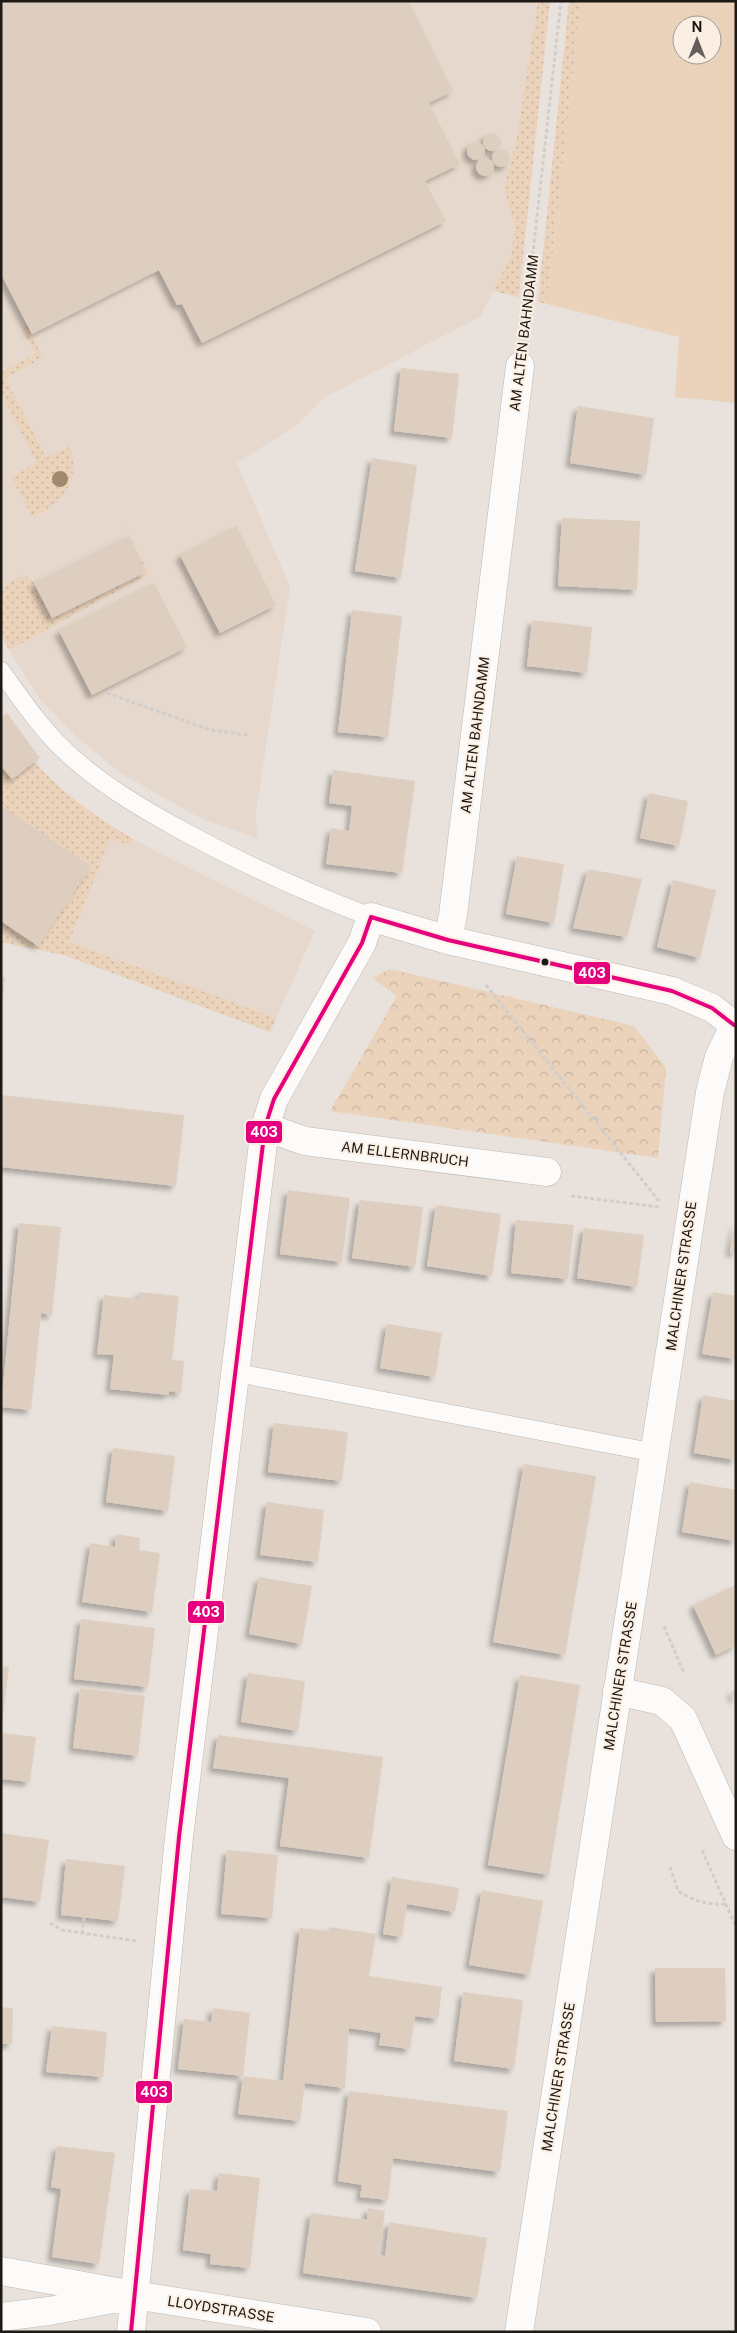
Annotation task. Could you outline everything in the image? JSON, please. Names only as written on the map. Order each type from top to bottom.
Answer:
[{"type":"street","name":"AM ALTEN BAHNDAMM","points":[[448,940],[453,916],[520,366]]},
{"type":"street","points":[[131,2332],[179,1837],[265,1127],[274,1099],[362,943],[371,917],[448,940],[672,991],[712,1008],[735,1023]]},
{"type":"street","name":"MALCHINER STRASSE","points":[[520,2332],[710,1092],[719,1057],[735,1023]]},
{"type":"street","name":"AM ELLERNBRUCH","points":[[265,1127],[305,1141],[548,1172]]},
{"type":"street","points":[[617,1691],[662,1701],[683,1719],[736,1836]]},
{"type":"street","name":"LLOYDSTRASSE","points":[[1,2271],[134,2295],[367,2332]]},
{"type":"street","name":"LLOYDSTRASSE","points":[[1,2317],[49,2311],[134,2295]]},
{"type":"lane","points":[[1,671],[26,706],[62,748],[109,788],[222,853],[292,887],[371,917]]},
{"type":"lane","points":[[236,1374],[656,1453]]},
{"type":"path","name":"AM ALTEN BAHNDAMM","points":[[520,366],[561,1]]},
{"type":"path","points":[[107,693],[210,730],[249,735]]},
{"type":"path","points":[[495,951],[486,985],[664,1207],[553,1194],[548,1172]]},
{"type":"path","points":[[702,1849],[736,1927]]},
{"type":"path","points":[[670,1867],[678,1892],[692,1900],[711,1905],[726,1904]]},
{"type":"path","points":[[82,1934],[84,1918]]},
{"type":"path","points":[[50,1923],[62,1930],[82,1934],[168,1945]]},
{"type":"shaded area","points":[[1,1],[538,1],[517,136],[504,189],[515,226],[511,256],[480,317],[325,397],[297,425],[237,463],[290,587],[256,813],[257,838],[200,818],[119,772],[75,735],[39,698],[1,637]]},
{"type":"shaded area","points":[[1,719],[34,762],[60,790],[109,825],[153,850],[315,931],[270,1032],[64,955],[1,942]]},
{"type":"green space","points":[[538,1],[550,1],[519,297],[493,291],[511,256],[515,226],[504,189],[517,136]]},
{"type":"green space","points":[[569,1],[581,1],[547,304],[538,302]]},
{"type":"green space","points":[[581,1],[736,1],[736,403],[675,397],[679,337],[547,304]]},
{"type":"green space","points":[[26,323],[42,356],[39,360],[5,378],[46,458],[69,447],[73,458],[73,469],[67,489],[52,505],[32,516],[11,477],[37,463],[1,393],[1,372],[35,354],[21,326]]},
{"type":"green space","points":[[123,523],[149,574],[9,650],[1,632],[1,590],[12,581],[24,575],[34,583],[52,618],[146,573]]},
{"type":"green space","points":[[34,762],[80,804],[132,838],[130,845],[110,839],[69,942],[276,1018],[270,1032],[64,955],[1,942],[1,921],[38,945],[91,866],[1,806],[1,766],[12,779]]},
{"type":"green space","points":[[390,969],[634,1026],[666,1068],[658,1158],[330,1111],[397,996],[373,978]]},
{"type":"building","points":[[11,1],[409,1],[453,91],[429,103],[460,164],[425,181],[446,221],[202,343],[182,304],[177,305],[159,270],[32,334],[1,274],[1,6]]},
{"type":"building","points":[[492,133],[498,136],[501,142],[498,148],[492,151],[486,148],[483,142],[486,136]]},
{"type":"building","points":[[476,142],[482,145],[485,151],[482,157],[476,160],[470,157],[467,151],[470,145]]},
{"type":"building","points":[[501,149],[507,152],[510,158],[507,164],[501,167],[495,164],[492,158],[495,152]]},
{"type":"building","points":[[485,158],[491,161],[494,167],[491,173],[485,176],[479,173],[476,167],[479,161]]},
{"type":"building","points":[[401,368],[459,374],[452,438],[394,431]]},
{"type":"building","points":[[578,406],[654,418],[646,475],[570,463]]},
{"type":"building","points":[[372,458],[417,465],[401,578],[355,571]]},
{"type":"building","points":[[562,518],[640,521],[637,590],[558,586]]},
{"type":"building","points":[[237,526],[276,605],[220,633],[180,555]]},
{"type":"building","points":[[129,536],[146,572],[52,618],[34,583]]},
{"type":"building","points":[[154,583],[187,647],[92,695],[59,631]]},
{"type":"building","points":[[352,610],[402,616],[388,737],[338,732]]},
{"type":"building","points":[[532,620],[592,627],[587,673],[527,666]]},
{"type":"building","points":[[7,713],[40,758],[12,779],[1,766],[1,718]]},
{"type":"building","points":[[333,770],[415,781],[402,873],[326,864],[331,828],[349,831],[352,806],[329,803]]},
{"type":"building","points":[[649,793],[688,801],[679,846],[640,838]]},
{"type":"building","points":[[1,806],[91,866],[38,946],[1,921]]},
{"type":"building","points":[[517,856],[564,864],[554,923],[506,914]]},
{"type":"building","points":[[588,869],[642,879],[627,937],[573,928]]},
{"type":"building","points":[[673,880],[716,890],[700,958],[657,947]]},
{"type":"building","points":[[1,977],[5,977],[3,999],[1,999]]},
{"type":"building","points":[[1,1095],[184,1115],[176,1186],[1,1167]]},
{"type":"building","points":[[288,1190],[350,1198],[342,1262],[280,1254]]},
{"type":"building","points":[[360,1200],[423,1207],[415,1267],[352,1258]]},
{"type":"building","points":[[436,1205],[501,1214],[492,1276],[427,1266]]},
{"type":"building","points":[[516,1220],[574,1225],[568,1279],[511,1273]]},
{"type":"building","points":[[19,1223],[61,1227],[52,1315],[41,1313],[31,1410],[1,1407]]},
{"type":"building","points":[[736,1224],[736,1253],[730,1252]]},
{"type":"building","points":[[584,1228],[644,1235],[637,1287],[577,1278]]},
{"type":"building","points":[[139,1292],[179,1296],[172,1360],[184,1361],[181,1393],[169,1391],[169,1395],[110,1389],[114,1355],[97,1354],[104,1295],[139,1299]]},
{"type":"building","points":[[713,1292],[736,1296],[736,1359],[702,1354]]},
{"type":"building","points":[[387,1324],[442,1333],[435,1377],[380,1368]]},
{"type":"building","points":[[703,1395],[736,1401],[736,1460],[694,1453]]},
{"type":"building","points":[[274,1423],[348,1432],[342,1481],[268,1472]]},
{"type":"building","points":[[113,1448],[175,1456],[168,1511],[106,1502]]},
{"type":"building","points":[[524,1464],[596,1476],[565,1655],[493,1642]]},
{"type":"building","points":[[690,1482],[736,1490],[736,1541],[682,1532]]},
{"type":"building","points":[[267,1502],[324,1510],[318,1562],[260,1555]]},
{"type":"building","points":[[116,1534],[140,1538],[139,1550],[160,1553],[152,1612],[82,1602],[91,1543],[115,1547]]},
{"type":"building","points":[[259,1577],[312,1586],[302,1644],[249,1634]]},
{"type":"building","points":[[736,1585],[736,1645],[716,1655],[693,1605]]},
{"type":"building","points":[[81,1619],[155,1628],[148,1687],[74,1679]]},
{"type":"building","points":[[1,1666],[9,1667],[2,1723],[1,1723]]},
{"type":"building","points":[[248,1673],[305,1681],[298,1731],[241,1722]]},
{"type":"building","points":[[520,1675],[580,1685],[549,1875],[488,1865]]},
{"type":"building","points":[[80,1688],[145,1696],[138,1756],[73,1748]]},
{"type":"building","points":[[736,1689],[736,1702],[731,1692]]},
{"type":"building","points":[[1,1733],[36,1737],[30,1782],[1,1779]]},
{"type":"building","points":[[218,1735],[383,1757],[369,1858],[280,1846],[289,1778],[213,1768]]},
{"type":"building","points":[[1,1833],[49,1840],[40,1902],[1,1897]]},
{"type":"building","points":[[227,1850],[278,1855],[272,1918],[221,1914]]},
{"type":"building","points":[[66,1859],[125,1866],[118,1921],[61,1915]]},
{"type":"building","points":[[392,1877],[459,1888],[455,1912],[407,1904],[402,1937],[383,1934]]},
{"type":"building","points":[[482,1890],[543,1901],[530,1975],[469,1965]]},
{"type":"building","points":[[329,1927],[376,1934],[369,1976],[442,1987],[438,2019],[415,2016],[410,2049],[379,2045],[381,2033],[349,2028],[345,2088],[305,2083],[300,2121],[238,2114],[243,2076],[283,2081],[300,1928],[329,1931]]},
{"type":"building","points":[[655,1968],[725,1968],[726,2021],[656,2022]]},
{"type":"building","points":[[463,1992],[523,2000],[514,2069],[454,2061]]},
{"type":"building","points":[[1,2007],[13,2008],[12,2044],[1,2044]]},
{"type":"building","points":[[213,2008],[250,2013],[243,2076],[178,2069],[184,2019],[211,2022]]},
{"type":"building","points":[[52,2026],[107,2032],[103,2077],[46,2072]]},
{"type":"building","points":[[349,2091],[508,2111],[500,2172],[393,2158],[388,2200],[360,2197],[362,2185],[338,2181]]},
{"type":"building","points":[[57,2146],[115,2153],[99,2264],[52,2257],[61,2189],[51,2187]]},
{"type":"building","points":[[219,2173],[260,2178],[250,2268],[210,2264],[211,2254],[183,2250],[190,2189],[217,2191]]},
{"type":"building","points":[[368,2208],[385,2211],[379,2255],[385,2256],[389,2222],[487,2238],[477,2298],[303,2273],[311,2213],[367,2220]]},
{"type":"transit line","name":"403","points":[[371,917],[448,940],[672,991],[712,1008],[734,1025]]},
{"type":"transit line","name":"403","points":[[131,2332],[179,1837],[265,1127],[274,1099],[362,943],[371,917]]}]
